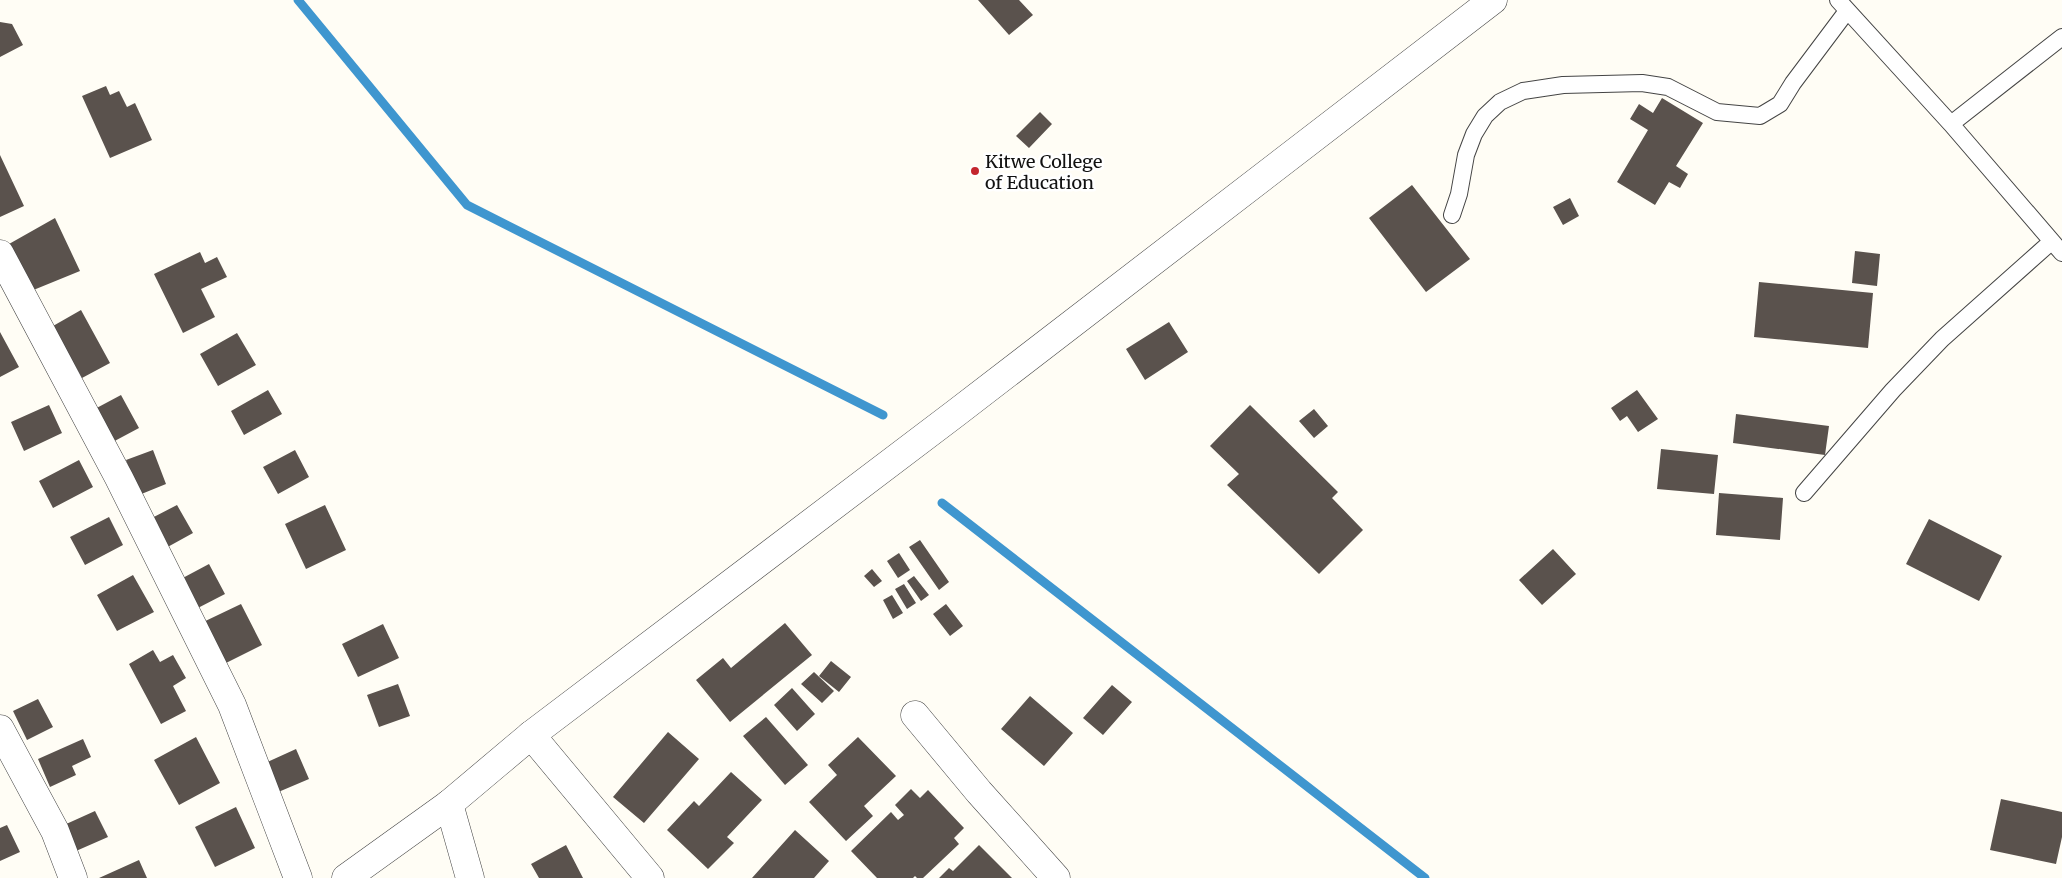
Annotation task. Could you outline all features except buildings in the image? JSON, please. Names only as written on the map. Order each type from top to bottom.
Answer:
[{"type":"street","points":[[346,878],[450,804],[531,735],[956,413],[1493,0]]},
{"type":"street","points":[[0,254],[119,478],[232,705],[298,878]]},
{"type":"street","points":[[915,715],[979,792],[1056,878]]},
{"type":"street","points":[[0,728],[55,831],[73,878]]},
{"type":"street","points":[[531,735],[650,878]]},
{"type":"street","points":[[450,804],[470,878]]},
{"type":"lane","points":[[1452,215],[1466,155],[1474,134],[1485,116],[1500,102],[1523,91],[1563,85],[1642,83],[1668,87],[1717,112],[1760,116],[1780,104],[1842,5],[1951,124],[2056,248],[1942,339],[1894,390],[1804,493]]},
{"type":"lane","points":[[1951,124],[2062,37]]},
{"type":"waterway","points":[[298,0],[467,205],[883,415]]},
{"type":"waterway","points":[[942,503],[1425,878]]},
{"type":"place","name":"Kitwe College of Education","points":[[975,171]]}]
